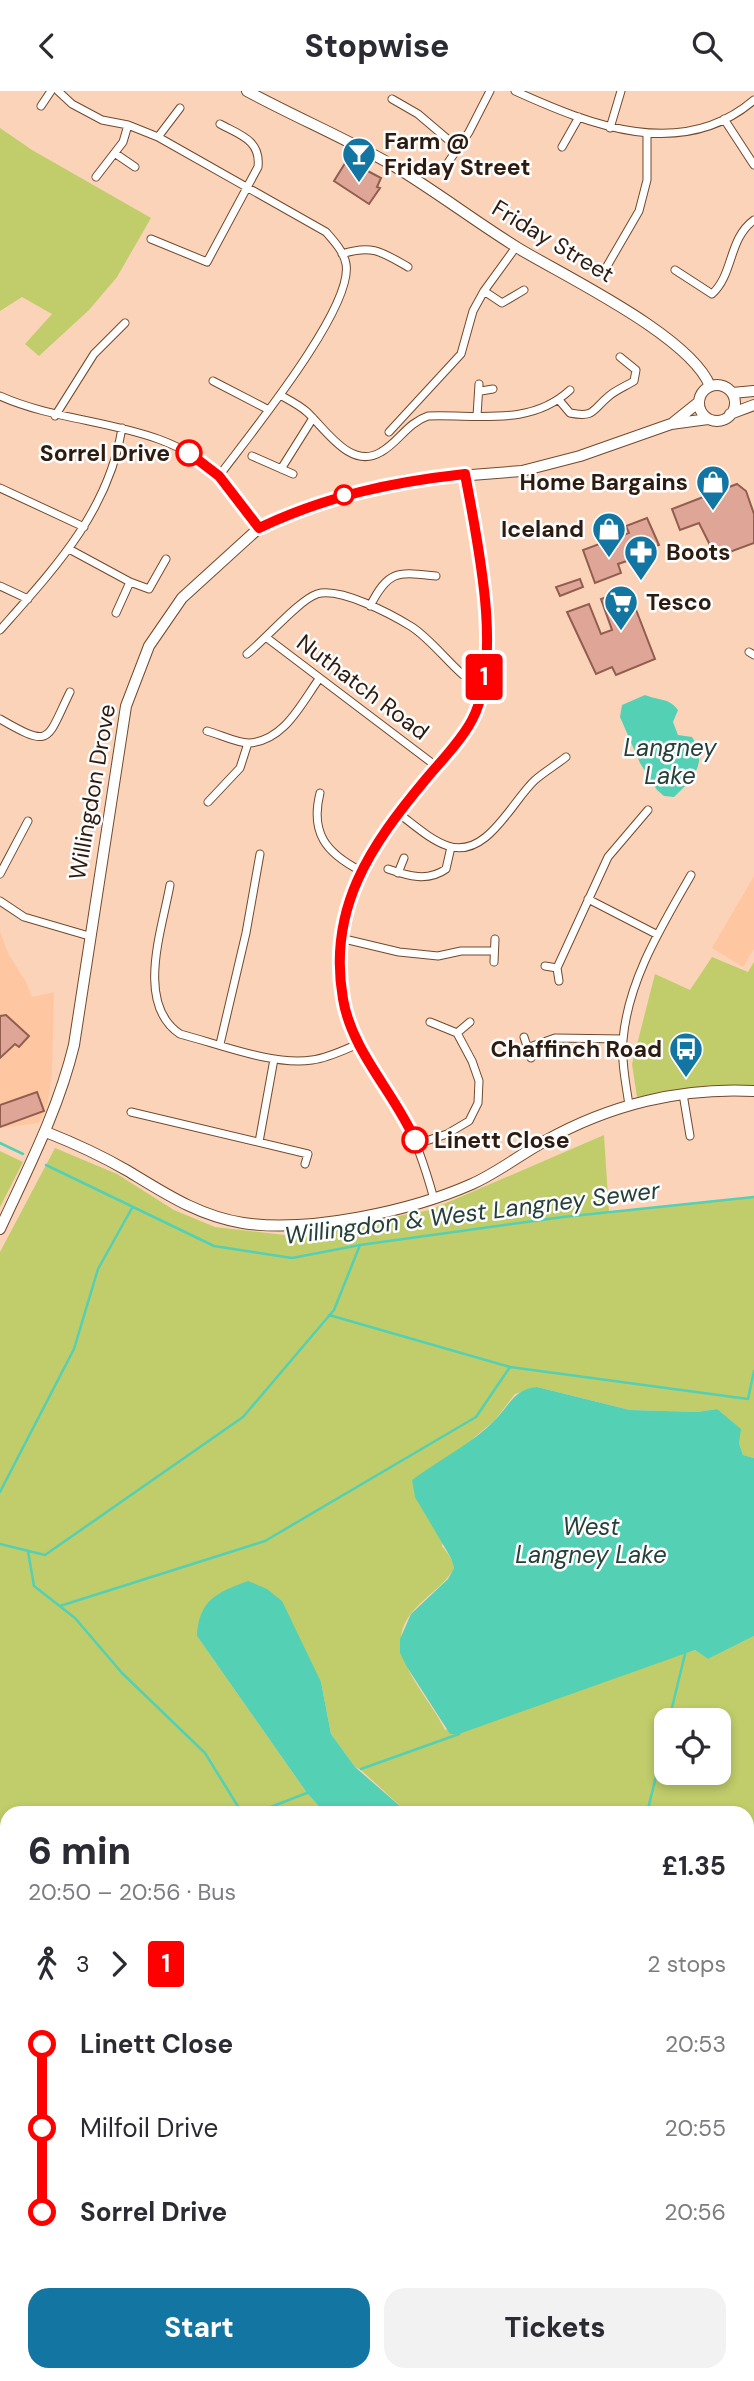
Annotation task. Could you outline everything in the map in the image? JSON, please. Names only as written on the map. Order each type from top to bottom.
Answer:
[{"type":"main road","name":"Friday Street","points":[[247,91],[393,166],[516,247],[645,323],[696,364],[710,386]]},
{"type":"main road","points":[[754,391],[732,393],[720,385],[710,386],[702,392],[699,402],[701,412],[708,419],[720,420],[754,405]]},
{"type":"main road","points":[[730,414],[734,404],[732,393]]},
{"type":"main road","name":"Willingdon Drove","points":[[671,424],[699,402]]},
{"type":"main road","name":"Willingdon Drove","points":[[0,1229],[65,1085],[74,1045],[127,706],[149,646],[181,598],[259,528],[296,510],[407,480],[522,471],[580,456],[671,424],[708,419]]},
{"type":"main road","points":[[46,1132],[87,1150],[203,1213],[244,1223],[283,1226],[326,1223],[435,1199],[475,1183],[564,1130],[629,1105],[715,1089],[754,1091]]},
{"type":"street","points":[[41,106],[51,91]]},
{"type":"street","points":[[58,91],[72,103],[102,120],[128,125],[158,137],[247,186],[326,232],[342,254],[346,265],[343,288],[333,312],[280,395],[219,476]]},
{"type":"street","points":[[445,167],[469,132],[490,91]]},
{"type":"street","points":[[516,91],[610,128],[647,134],[698,128],[724,119],[754,100]]},
{"type":"street","points":[[610,128],[621,91]]},
{"type":"street","points":[[392,99],[418,114],[458,148]]},
{"type":"street","points":[[158,137],[180,108]]},
{"type":"street","points":[[562,147],[579,117]]},
{"type":"street","points":[[724,119],[754,165]]},
{"type":"street","points":[[151,239],[207,262],[258,167],[257,148],[251,141],[220,124]]},
{"type":"street","points":[[96,177],[106,161],[116,154],[128,125]]},
{"type":"street","points":[[603,273],[639,211],[646,180],[647,134]]},
{"type":"street","points":[[116,154],[135,167]]},
{"type":"street","points":[[675,270],[712,294],[723,281],[733,245],[754,221]]},
{"type":"street","points":[[389,432],[461,353],[473,311],[516,247]]},
{"type":"street","points":[[342,254],[359,249],[379,250],[408,267]]},
{"type":"street","points":[[484,291],[502,303],[524,290]]},
{"type":"street","points":[[55,416],[94,354],[125,323]]},
{"type":"street","points":[[559,400],[570,413],[594,413],[609,396],[634,381],[636,370],[620,357]]},
{"type":"street","points":[[213,381],[268,411]]},
{"type":"street","points":[[477,416],[480,387],[493,389]]},
{"type":"street","points":[[280,395],[313,418],[343,449],[356,456],[369,457],[383,452],[415,420],[428,416],[523,415],[546,408],[569,390]]},
{"type":"street","points":[[0,396],[24,407],[55,416],[156,437],[185,451],[219,476],[259,528]]},
{"type":"street","points":[[281,469],[313,418]]},
{"type":"street","points":[[0,630],[69,549],[84,527],[117,459],[122,428]]},
{"type":"street","points":[[252,456],[293,474]]},
{"type":"street","points":[[435,1199],[402,1112],[358,1044],[343,1002],[340,938],[346,906],[361,870],[397,813],[472,720],[486,669],[487,627],[465,474]]},
{"type":"street","points":[[0,488],[84,527]]},
{"type":"street","points":[[69,549],[130,582],[149,589],[154,586],[166,559]]},
{"type":"street","points":[[370,606],[385,580],[396,575],[436,576]]},
{"type":"street","points":[[116,613],[130,582]]},
{"type":"street","points":[[0,586],[28,599]]},
{"type":"street","points":[[247,653],[267,638],[305,600],[317,594],[334,593],[370,606],[413,628],[463,675]]},
{"type":"street","name":"Nuthatch Road","points":[[267,638],[436,766]]},
{"type":"street","points":[[207,730],[248,743],[272,737],[286,726],[319,679]]},
{"type":"street","points":[[0,719],[33,738],[44,737],[52,730],[71,691]]},
{"type":"street","points":[[208,802],[240,768],[248,743]]},
{"type":"street","points":[[397,813],[451,848],[482,840],[535,780],[566,758]]},
{"type":"street","points":[[320,793],[316,823],[321,837],[331,852],[361,870]]},
{"type":"street","points":[[559,981],[557,968],[608,857],[648,810]]},
{"type":"street","points":[[0,874],[28,821]]},
{"type":"street","points":[[388,869],[423,877],[437,876],[446,869],[451,848]]},
{"type":"street","points":[[220,1044],[247,933],[260,854]]},
{"type":"street","points":[[398,873],[404,858]]},
{"type":"street","points":[[629,1105],[623,1039],[633,996],[656,934],[691,875]]},
{"type":"street","points":[[170,885],[153,985],[156,1002],[173,1029],[180,1034],[274,1059],[313,1060],[358,1044]]},
{"type":"street","points":[[588,899],[656,934]]},
{"type":"street","points":[[0,901],[24,917],[89,936]]},
{"type":"street","points":[[340,938],[399,952],[438,956],[461,951],[494,951]]},
{"type":"street","points":[[494,963],[495,939]]},
{"type":"street","points":[[545,966],[557,968]]},
{"type":"street","points":[[416,1144],[447,1134],[469,1121],[478,1103],[479,1081],[457,1033],[430,1022]]},
{"type":"street","points":[[457,1033],[470,1022]]},
{"type":"street","points":[[524,1037],[531,1058]]},
{"type":"street","points":[[527,1048],[555,1038],[623,1039]]},
{"type":"street","points":[[259,1142],[274,1059]]},
{"type":"street","points":[[682,1094],[690,1136]]},
{"type":"street","points":[[131,1112],[307,1154],[305,1164]]},
{"type":"shaded area","points":[[754,876],[754,949],[743,967],[712,948]]},
{"type":"shaded area","points":[[0,932],[32,997],[54,992],[52,1075],[48,1101],[39,1123],[0,1128]]},
{"type":"green space","points":[[0,128],[32,150],[151,218],[117,277],[89,310],[39,356],[25,344],[52,314],[22,297],[0,311]]},
{"type":"green space","points":[[712,957],[748,972],[754,962],[754,1088],[711,1085],[637,1097],[632,1064],[655,974],[690,990]]},
{"type":"green space","points":[[604,1135],[609,1212],[754,1197],[754,1458],[743,1455],[739,1443],[717,1409],[697,1412],[630,1410],[537,1387],[515,1394],[495,1420],[462,1448],[442,1546],[451,1558],[454,1568],[410,1615],[403,1629],[401,1644],[411,1674],[445,1730],[695,1650],[708,1659],[754,1636],[754,1806],[400,1806],[355,1767],[331,1734],[321,1682],[197,1636],[319,1806],[0,1806],[0,1252],[55,1148],[117,1174],[174,1210],[215,1227],[294,1236],[430,1210]]},
{"type":"green space","points":[[0,1151],[23,1162],[0,1207]]},
{"type":"water","name":"Langney Lake","points":[[645,695],[667,701],[674,706],[678,710],[673,722],[678,735],[692,737],[697,746],[697,770],[674,797],[664,796],[657,790],[640,763],[620,717],[622,705]]},
{"type":"water","name":"West Langney Lake","points":[[537,1387],[630,1410],[697,1412],[717,1409],[741,1429],[739,1443],[743,1455],[754,1458],[754,1636],[708,1659],[695,1650],[459,1734],[450,1734],[400,1653],[400,1639],[411,1614],[448,1579],[454,1568],[451,1558],[415,1497],[412,1480],[477,1436],[518,1394]]},
{"type":"water","points":[[248,1581],[267,1589],[282,1601],[321,1682],[331,1734],[355,1767],[400,1806],[319,1806],[307,1793],[197,1636],[201,1614],[206,1606],[218,1594]]},
{"type":"building","name":"Farm @ Friday Street","points":[[347,160],[381,178],[377,187],[380,188],[369,204],[334,181]]},
{"type":"building","name":"Home Bargains","points":[[737,484],[746,491],[754,514],[754,543],[716,557],[699,523],[680,530],[672,509]]},
{"type":"building","points":[[647,518],[659,545],[637,553],[639,557],[618,564],[621,573],[595,583],[583,550],[629,533],[626,526]]},
{"type":"building","points":[[580,579],[583,587],[560,596],[556,587]]},
{"type":"building","name":"Tesco","points":[[628,589],[655,659],[616,675],[612,667],[596,674],[567,612],[589,604],[601,634],[612,630],[601,599]]},
{"type":"building","points":[[6,1015],[29,1036],[19,1047],[15,1044],[0,1058],[0,1016]]},
{"type":"building","points":[[37,1092],[44,1111],[0,1127],[0,1105]]},
{"type":"waterway","name":"Willingdon & West Langney Sewer","points":[[0,1143],[23,1154]]},
{"type":"waterway","name":"Willingdon & West Langney Sewer","points":[[46,1165],[214,1246],[292,1258],[360,1245],[563,1217],[754,1197]]},
{"type":"waterway","points":[[0,1492],[74,1349],[98,1269],[132,1208]]},
{"type":"waterway","points":[[0,1544],[45,1555],[243,1417],[334,1310],[360,1245]]},
{"type":"waterway","points":[[329,1315],[510,1367],[748,1399],[754,1371]]},
{"type":"waterway","points":[[60,1606],[265,1541],[476,1417],[510,1367]]},
{"type":"waterway","points":[[28,1551],[34,1586],[75,1618],[122,1673],[205,1753],[238,1806]]},
{"type":"waterway","points":[[672,1708],[685,1654]]},
{"type":"waterway","points":[[361,1769],[459,1734]]},
{"type":"waterway","points":[[649,1806],[654,1785]]},
{"type":"waterway","points":[[273,1806],[307,1793]]},
{"type":"bus line","name":"1","points":[[189,453],[219,476],[259,528],[296,510],[355,492],[407,480],[465,474],[487,627],[486,669],[481,693],[472,720],[397,813],[361,870],[346,906],[340,938],[343,1002],[358,1044],[402,1112],[415,1140]]},
{"type":"place","name":"Farm @ Friday Street","points":[[359,184]]},
{"type":"place","name":"Sorrel Drive","points":[[189,453]]},
{"type":"place","name":"Home Bargains","points":[[713,512]]},
{"type":"place","name":"Iceland","points":[[609,559]]},
{"type":"place","name":"Boots","points":[[641,582]]},
{"type":"place","name":"Tesco","points":[[621,632]]},
{"type":"place","name":"Chaffinch Road","points":[[686,1079]]},
{"type":"place","name":"Linett Close","points":[[415,1140]]}]
